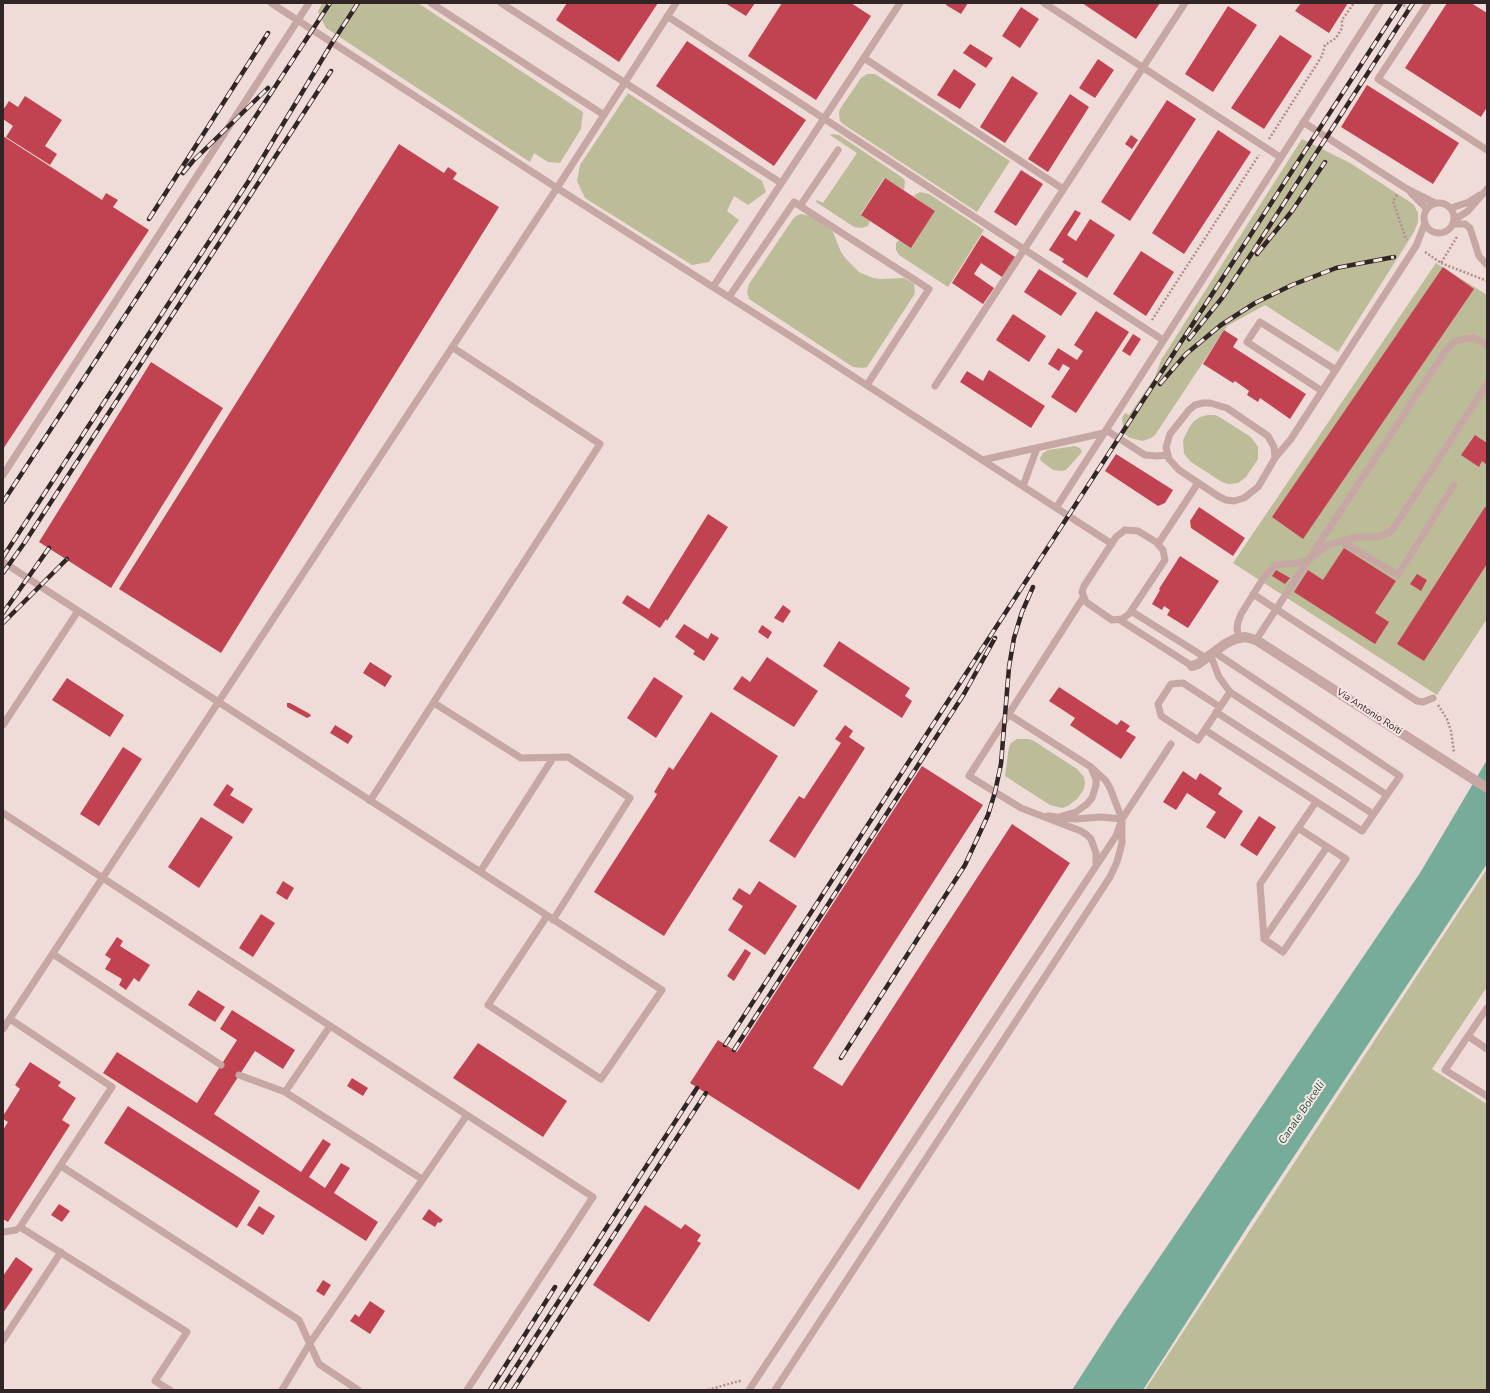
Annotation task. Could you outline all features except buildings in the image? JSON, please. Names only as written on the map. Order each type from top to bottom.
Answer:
[{"type":"street","points":[[1192,666],[1198,664],[1225,644],[1239,638],[1245,637],[1256,640]]},
{"type":"street","name":"Via Antonio Roiti","points":[[1256,640],[1487,788]]},
{"type":"lane","points":[[271,3],[1112,544]]},
{"type":"lane","points":[[3,475],[309,3]]},
{"type":"lane","points":[[431,3],[604,115]]},
{"type":"lane","points":[[500,3],[781,183]]},
{"type":"lane","points":[[3,1029],[557,188],[676,3]]},
{"type":"lane","points":[[713,287],[900,3]]},
{"type":"lane","points":[[1044,3],[1280,157]]},
{"type":"lane","points":[[935,386],[1185,3]]},
{"type":"lane","points":[[1056,508],[1380,3]]},
{"type":"lane","points":[[1428,3],[1378,79],[1487,148]]},
{"type":"lane","points":[[667,16],[1164,340]]},
{"type":"lane","points":[[864,58],[1063,189]]},
{"type":"lane","points":[[1303,122],[1407,189],[1435,203],[1445,204],[1451,208],[1454,215],[1454,222]]},
{"type":"lane","points":[[800,206],[838,150]]},
{"type":"lane","points":[[1407,189],[1427,209]]},
{"type":"lane","points":[[1451,208],[1470,202],[1485,191]]},
{"type":"lane","points":[[1425,223],[1428,228],[1434,231],[1446,231],[1454,222],[1468,211],[1485,191]]},
{"type":"lane","points":[[729,297],[794,202],[928,290],[867,385]]},
{"type":"lane","points":[[1275,458],[1274,447],[1268,436],[1227,408],[1210,403],[1195,405],[1183,415],[1167,440],[1166,447],[1169,460],[1179,470],[1226,500],[1234,501],[1244,498],[1258,487],[1275,458],[1291,439],[1419,242],[1425,223],[1425,213],[1427,209],[1435,203]]},
{"type":"lane","points":[[1454,222],[1465,224],[1470,228],[1479,256],[1487,265]]},
{"type":"lane","points":[[1419,242],[1434,231]]},
{"type":"lane","points":[[1322,391],[1247,342],[1260,322],[1336,370]]},
{"type":"lane","points":[[1256,640],[1446,350],[1454,342],[1474,338],[1483,342],[1487,346]]},
{"type":"lane","points":[[370,801],[600,444],[452,347]]},
{"type":"lane","points":[[1239,638],[1237,629],[1241,614],[1268,572],[1275,565],[1298,563],[1309,560],[1328,545],[1341,541],[1378,537],[1389,533],[1487,384]]},
{"type":"lane","points":[[982,460],[1105,432],[1145,455],[1168,455]]},
{"type":"lane","points":[[1023,486],[1037,448]]},
{"type":"lane","points":[[1158,544],[1198,483]]},
{"type":"lane","points":[[1341,541],[1398,575],[1454,485]]},
{"type":"lane","points":[[1131,530],[1143,534],[1158,544],[1164,550],[1165,560],[1126,617],[1120,620],[1112,620],[1090,606],[1083,598],[1082,592],[1084,586],[1121,532],[1131,530]]},
{"type":"lane","points":[[3,562],[218,703],[550,918],[662,990],[600,1079],[488,1005],[550,918],[630,798],[568,757],[521,758],[434,703]]},
{"type":"lane","points":[[1253,594],[1417,701],[1423,702],[1433,698]]},
{"type":"lane","points":[[1083,598],[969,776],[1014,804],[1087,835],[1091,839],[1096,852],[1095,866]]},
{"type":"lane","points":[[3,725],[78,611]]},
{"type":"lane","points":[[1131,611],[1210,655],[1244,671],[1400,776],[1362,831],[1205,730]]},
{"type":"lane","points":[[1120,620],[1192,666]]},
{"type":"lane","points":[[1210,655],[1219,677],[1230,692],[1387,795]]},
{"type":"lane","points":[[1230,692],[1218,709],[1198,740],[1161,716],[1158,704],[1171,684],[1184,683],[1218,709],[1373,814]]},
{"type":"lane","points":[[775,1390],[1110,876],[1117,862],[1122,843],[1122,819],[1106,781],[1088,765],[1008,714]]},
{"type":"lane","points":[[751,1389],[1116,836],[1122,819],[1170,744]]},
{"type":"lane","points":[[480,872],[553,758]]},
{"type":"lane","points":[[1056,818],[1076,812],[1087,804],[1092,798],[1096,785],[1096,779],[1094,773],[1088,765]]},
{"type":"lane","points":[[1264,939],[1260,884],[1316,802]]},
{"type":"lane","points":[[3,813],[593,1197],[467,1390]]},
{"type":"lane","points":[[1038,815],[1075,819],[1101,817],[1122,819]]},
{"type":"lane","points":[[1264,939],[1283,952],[1346,859],[1297,830]]},
{"type":"lane","points":[[1264,939],[1327,847]]},
{"type":"lane","points":[[53,954],[221,1065]]},
{"type":"lane","points":[[1487,1008],[1445,1070],[1487,1096]]},
{"type":"lane","points":[[3,1232],[16,1230],[20,1227],[112,1087],[10,1019]]},
{"type":"lane","points":[[285,1092],[330,1026]]},
{"type":"lane","points":[[1468,1036],[1487,1049]]},
{"type":"lane","points":[[239,1075],[285,1092],[422,1179]]},
{"type":"lane","points":[[282,1390],[310,1344],[467,1115]]},
{"type":"lane","points":[[60,1166],[299,1320],[319,1364],[358,1390]]},
{"type":"lane","points":[[20,1227],[187,1332],[155,1381],[170,1390]]},
{"type":"lane","points":[[3,1340],[61,1252]]},
{"type":"path","points":[[1146,329],[1322,56],[1325,45],[1336,38],[1342,28],[1342,20],[1354,3]]},
{"type":"path","points":[[1441,263],[1487,281]]},
{"type":"path","points":[[1433,698],[1447,719],[1451,731],[1456,767]]},
{"type":"path","points":[[708,1390],[739,1380],[751,1389]]},
{"type":"shaded area","points":[[322,3],[418,3],[583,112],[581,129],[560,163],[548,162],[534,153],[530,162],[326,28],[318,12]]},
{"type":"shaded area","points":[[867,74],[875,74],[1010,161],[977,212],[840,121],[840,109],[861,78]]},
{"type":"shaded area","points":[[628,93],[762,181],[766,192],[748,205],[734,196],[727,211],[739,220],[709,262],[692,265],[585,198],[577,181],[580,165]]},
{"type":"shaded area","points":[[830,135],[839,135],[903,178],[905,181],[904,190],[884,178],[861,214],[870,221],[868,226],[862,228],[854,227],[816,202],[817,200],[823,203],[857,153]]},
{"type":"shaded area","points":[[1302,139],[1350,163],[1414,205],[1418,213],[1418,222],[1414,232],[1338,352],[1265,305],[1227,326],[1155,435],[1143,441],[1130,438],[1124,433],[1122,418],[1125,413],[1129,415],[1155,377],[1161,360]]},
{"type":"shaded area","points":[[920,192],[929,194],[984,230],[948,287],[899,255],[896,250],[896,243],[899,240],[912,247],[935,211],[913,196]]},
{"type":"shaded area","points":[[801,214],[810,216],[833,232],[841,252],[859,272],[873,278],[904,278],[914,284],[914,295],[867,367],[853,367],[749,299],[747,292],[749,284],[793,219]]},
{"type":"shaded area","points":[[1436,263],[1487,295],[1487,619],[1437,695],[1233,563]]},
{"type":"shaded area","points":[[1215,415],[1221,418],[1251,437],[1258,447],[1258,459],[1246,477],[1238,483],[1228,484],[1222,482],[1191,462],[1184,454],[1183,440],[1189,428],[1194,421],[1200,417]]},
{"type":"shaded area","points":[[1075,446],[1080,448],[1082,452],[1066,470],[1053,470],[1041,461],[1040,458],[1043,453],[1048,450]]},
{"type":"shaded area","points":[[1017,739],[1029,739],[1034,741],[1077,769],[1084,777],[1085,783],[1084,789],[1077,799],[1068,806],[1062,808],[1050,805],[1005,776],[1009,747],[1011,743]]},
{"type":"shaded area","points":[[1487,869],[1487,987],[1432,1069],[1487,1104],[1487,1390],[1145,1390]]},
{"type":"water","name":"Canale Boicelli","points":[[1487,760],[1487,864],[1248,1226],[1143,1390],[1072,1390],[1115,1323],[1420,873]]},
{"type":"railway","points":[[3,502],[330,3]]},
{"type":"railway","points":[[3,557],[248,182],[332,43],[358,3]]},
{"type":"railway","points":[[725,1045],[1401,3]]},
{"type":"railway","points":[[1189,339],[1222,298],[1413,3]]},
{"type":"railway","points":[[149,219],[268,33]]},
{"type":"railway","points":[[3,573],[25,542],[331,71]]},
{"type":"railway","points":[[183,173],[193,161],[268,88]]},
{"type":"railway","points":[[1257,254],[1292,211],[1325,162]]},
{"type":"railway","points":[[1160,384],[1186,354],[1221,325],[1255,303],[1292,285],[1336,268],[1394,257]]},
{"type":"railway","points":[[3,613],[49,548]]},
{"type":"railway","points":[[3,623],[67,559]]},
{"type":"railway","points":[[841,1058],[965,865],[988,815],[1001,764],[1009,667],[1014,638],[1022,612],[1033,587]]},
{"type":"railway","points":[[734,1050],[964,694],[995,638]]},
{"type":"railway","points":[[501,1390],[697,1088]]},
{"type":"railway","points":[[513,1390],[706,1093]]},
{"type":"railway","points":[[490,1390],[555,1287]]}]
